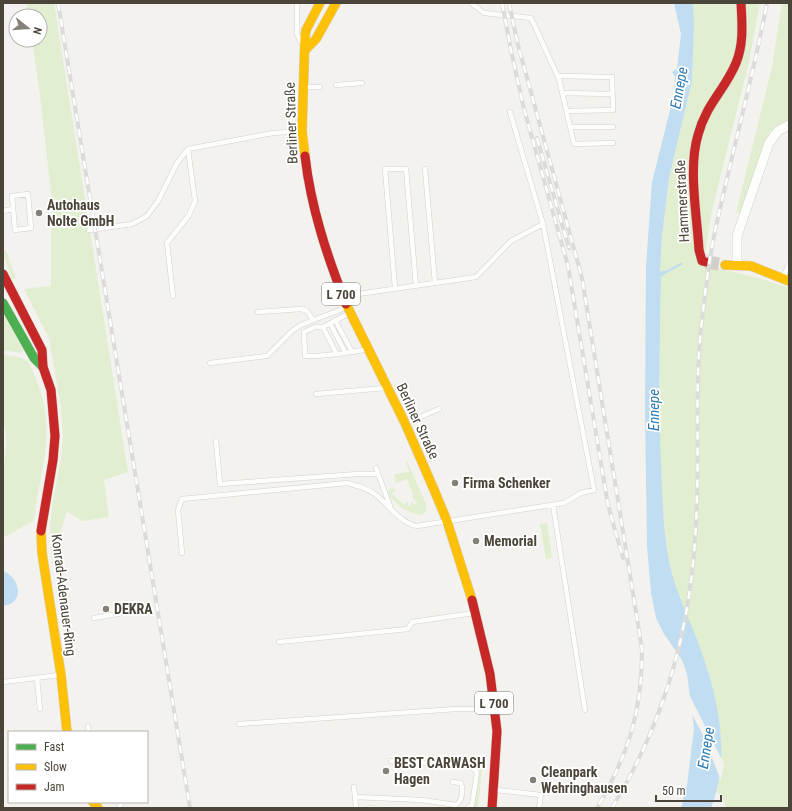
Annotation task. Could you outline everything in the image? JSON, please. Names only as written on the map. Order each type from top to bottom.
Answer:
[{"type":"street","name":"Hammerstraße","points":[[706,262],[702,260],[699,250],[693,156],[696,141],[711,102],[733,71],[740,54],[742,3]]},
{"type":"street","points":[[305,50],[316,39],[334,4]]},
{"type":"street","name":"Berliner Straße","points":[[328,17],[316,5],[306,30],[302,131],[307,175],[316,223],[326,254],[348,310],[405,423],[447,521],[476,612],[490,674],[497,731],[493,806]]},
{"type":"street","points":[[737,265],[737,236],[769,143],[778,131],[789,125]]},
{"type":"street","points":[[725,265],[751,266],[786,280]]},
{"type":"street","name":"Konrad-Adenauer-Ring","points":[[3,274],[42,350],[43,367],[51,390],[55,436],[53,460],[44,507],[41,535],[43,560],[61,675],[67,731]]},
{"type":"street","name":"Konrad-Adenauer-Ring","points":[[3,303],[34,358],[43,367]]},
{"type":"lane","points":[[297,3],[297,34],[305,50]]},
{"type":"lane","points":[[471,3],[484,13],[531,18],[558,76],[574,144],[613,143]]},
{"type":"lane","points":[[558,76],[612,77],[613,110],[566,111]]},
{"type":"lane","points":[[336,85],[362,83]]},
{"type":"lane","points":[[303,88],[320,87]]},
{"type":"lane","points":[[562,93],[612,94]]},
{"type":"lane","points":[[182,553],[178,510],[182,499],[347,483],[364,487],[410,524],[425,525],[564,503],[581,492],[594,490],[543,224],[510,112]]},
{"type":"lane","points":[[570,127],[613,126]]},
{"type":"lane","points":[[89,230],[132,224],[147,216],[158,201],[177,163],[188,149],[273,133],[302,131]]},
{"type":"lane","points":[[173,296],[167,243],[189,215],[195,202],[188,149]]},
{"type":"lane","points":[[395,288],[385,169],[406,169],[416,286]]},
{"type":"lane","points":[[425,169],[435,283]]},
{"type":"lane","points":[[28,194],[31,228],[15,230],[13,209],[12,196],[28,194]]},
{"type":"lane","points":[[3,211],[13,209]]},
{"type":"lane","points":[[342,296],[476,276],[511,241],[543,224]]},
{"type":"lane","points":[[786,280],[789,264]]},
{"type":"lane","points":[[258,312],[301,309],[307,311],[313,320]]},
{"type":"lane","points":[[210,363],[267,356],[292,332],[313,320],[348,310]]},
{"type":"lane","points":[[348,310],[330,324],[323,327],[315,327],[304,332],[305,356],[321,357],[336,353],[367,349]]},
{"type":"lane","points":[[335,320],[352,352]]},
{"type":"lane","points":[[330,324],[345,352]]},
{"type":"lane","points":[[323,327],[336,353]]},
{"type":"lane","points":[[316,394],[387,388]]},
{"type":"lane","points":[[405,423],[439,409]]},
{"type":"lane","points":[[216,441],[220,484],[358,474],[378,474]]},
{"type":"lane","points":[[376,468],[390,507]]},
{"type":"lane","points":[[552,505],[585,710]]},
{"type":"lane","points":[[279,642],[408,629],[412,622],[476,612]]},
{"type":"lane","points":[[94,618],[123,613]]},
{"type":"lane","points":[[3,682],[61,675]]},
{"type":"lane","points":[[37,678],[40,708]]},
{"type":"lane","points":[[239,724],[456,709],[494,709]]},
{"type":"lane","points":[[88,726],[89,731]]},
{"type":"lane","points":[[391,761],[468,766],[473,768],[477,773],[472,805],[468,808]]},
{"type":"lane","points":[[355,797],[422,800],[456,805],[459,803],[463,790],[460,783],[453,782]]},
{"type":"lane","points":[[354,787],[356,808]]},
{"type":"lane","points":[[493,790],[541,795],[539,808]]},
{"type":"green space","points":[[27,3],[54,3],[128,472],[104,480],[109,517],[82,521],[67,511],[52,559],[50,525],[61,459],[63,437],[61,407],[49,338],[24,289],[51,286],[51,232],[53,211],[33,48],[48,48],[48,8],[27,8]]},
{"type":"green space","points":[[693,3],[760,3],[749,62],[712,210],[703,265],[759,278],[789,288],[789,808],[726,808],[722,794],[717,793],[721,740],[717,709],[709,673],[674,583],[668,556],[662,503],[659,413],[661,277],[665,274],[660,273],[662,236],[669,178],[692,81],[694,26]]},
{"type":"green space","points":[[782,3],[789,3],[789,121],[769,132],[769,143],[744,212],[736,213],[772,67]]},
{"type":"green space","points":[[6,250],[16,278],[12,279],[3,253],[3,251]]},
{"type":"green space","points":[[3,314],[23,350],[21,353],[3,350]]},
{"type":"green space","points":[[3,355],[22,358],[30,365],[42,399],[46,417],[47,434],[46,450],[34,520],[3,538],[2,491],[6,434],[3,420]]},
{"type":"green space","points":[[407,461],[426,504],[426,511],[421,515],[411,513],[402,508],[394,501],[388,492],[390,488],[396,489],[392,494],[404,505],[408,501],[408,506],[411,506],[411,501],[414,505],[417,502],[412,497],[413,495],[407,479],[396,483],[394,474],[409,472]]},
{"type":"green space","points":[[547,523],[552,558],[546,559],[540,524]]},
{"type":"green space","points":[[476,762],[483,762],[478,808],[473,808],[480,772]]},
{"type":"water","name":"Ennepe","points":[[674,3],[693,3],[694,26],[692,81],[669,178],[662,236],[660,272],[665,270],[665,274],[661,277],[660,346],[662,497],[666,543],[672,575],[702,653],[715,697],[719,719],[721,764],[711,808],[681,808],[687,785],[694,728],[687,674],[682,660],[664,634],[656,618],[651,593],[647,546],[645,409],[646,266],[652,182],[674,94],[675,77],[672,72],[677,69],[681,34]]},
{"type":"water","points":[[3,571],[14,580],[18,591],[15,601],[3,606]]},
{"type":"pier","points":[[688,692],[724,764],[721,781],[704,737],[689,709]]},
{"type":"waterway","points":[[664,273],[681,264]]},
{"type":"tunnel","points":[[706,262],[725,265]]},
{"type":"railway","points":[[58,3],[190,808]]},
{"type":"railway","points":[[502,3],[511,50]]},
{"type":"railway","points":[[509,3],[518,45],[582,278],[642,649],[639,693],[632,732],[618,769],[597,808]]},
{"type":"railway","points":[[612,808],[633,771],[665,696],[676,658],[685,618],[695,537],[698,474],[698,370],[706,289],[717,222],[756,58],[767,3]]},
{"type":"railway","points":[[510,46],[524,109],[568,266],[608,505],[623,558]]},
{"type":"railway","points":[[537,138],[569,248]]},
{"type":"traffic: fast","points":[[3,303],[34,358],[43,367]]},
{"type":"traffic: slow","points":[[305,156],[302,131],[305,37],[306,30],[320,3]]},
{"type":"traffic: slow","points":[[305,50],[316,39],[336,3]]},
{"type":"traffic: slow","points":[[725,265],[751,266],[789,281]]},
{"type":"traffic: slow","points":[[346,304],[405,423],[435,492],[447,521],[472,600]]},
{"type":"traffic: slow","points":[[41,531],[42,553],[61,675],[67,731]]},
{"type":"traffic: slow","points":[[94,803],[98,808]]},
{"type":"traffic: jam","points":[[706,262],[702,261],[699,250],[693,177],[695,148],[701,124],[732,73],[739,56],[742,33],[741,3]]},
{"type":"traffic: jam","points":[[305,156],[311,194],[321,232],[332,268],[346,304]]},
{"type":"traffic: jam","points":[[3,274],[42,350],[43,367],[51,390],[55,436],[53,460],[41,531]]},
{"type":"traffic: jam","points":[[472,600],[490,674],[497,731],[492,808]]},
{"type":"place","name":"Autohaus Nolte GmbH","points":[[39,213]]},
{"type":"place","name":"Firma Schenker","points":[[455,483]]},
{"type":"place","name":"Memorial","points":[[476,541]]},
{"type":"place","name":"DEKRA","points":[[106,609]]},
{"type":"place","name":"BEST CARWASH Hagen","points":[[386,771]]},
{"type":"place","name":"Cleanpark Wehringhausen","points":[[533,780]]}]
